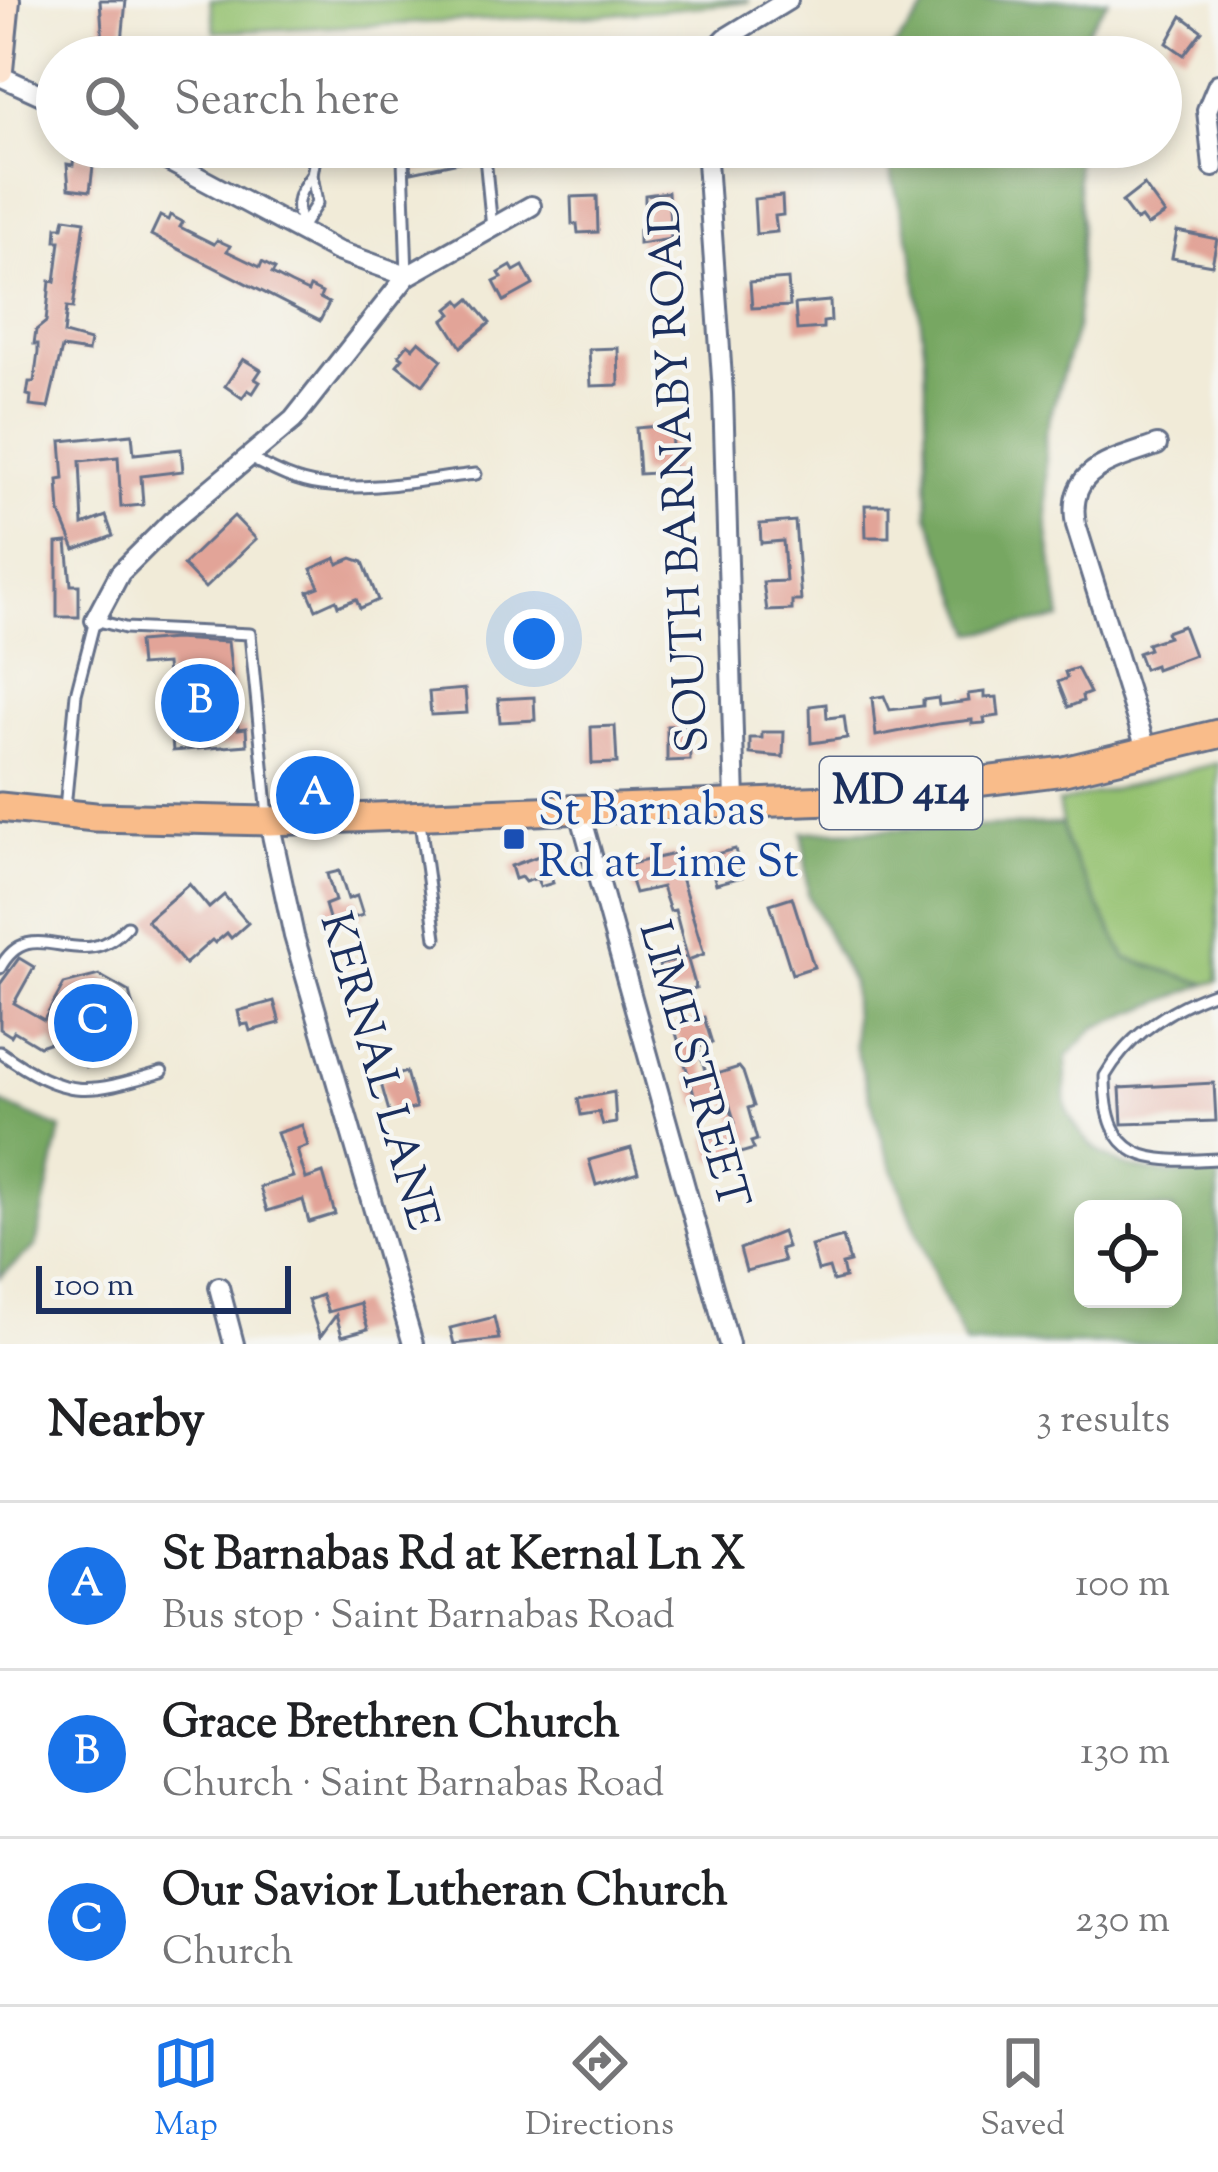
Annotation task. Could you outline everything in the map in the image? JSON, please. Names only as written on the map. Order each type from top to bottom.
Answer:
[{"type":"main road","name":"MD 414","points":[[0,807],[269,821],[832,800],[1064,771],[1218,734]]},
{"type":"street","points":[[8,0],[0,73],[36,91]]},
{"type":"street","points":[[729,36],[768,5],[788,0]]},
{"type":"street","points":[[1213,167],[1207,110],[1218,85]]},
{"type":"street","points":[[184,168],[357,259],[407,276]]},
{"type":"street","name":"SOUTH BARNABY ROAD","points":[[707,168],[723,393],[734,802]]},
{"type":"street","points":[[95,620],[121,573],[145,546],[293,420],[407,276],[531,206]]},
{"type":"street","points":[[1147,752],[1076,525],[1073,501],[1078,486],[1094,469],[1156,445]]},
{"type":"street","name":"LIME STREET","points":[[579,809],[729,1344]]},
{"type":"street","name":"KERNAL LANE","points":[[269,821],[294,936],[413,1344]]},
{"type":"street","points":[[219,1287],[234,1344]]},
{"type":"lane","points":[[312,175],[316,203],[301,227],[297,203],[313,168]]},
{"type":"lane","points":[[403,168],[407,276]]},
{"type":"lane","points":[[486,168],[492,228]]},
{"type":"lane","points":[[249,458],[282,475],[319,485],[368,486],[476,474]]},
{"type":"lane","points":[[65,813],[76,694],[95,620],[125,628],[250,634],[269,821]]},
{"type":"lane","points":[[419,817],[436,938]]},
{"type":"lane","points":[[0,968],[11,948],[24,942],[90,949],[111,944],[127,926]]},
{"type":"lane","points":[[1218,991],[1148,1027],[1124,1047],[1105,1076],[1113,1126],[1139,1155],[1156,1162],[1218,1159]]},
{"type":"lane","points":[[0,1052],[22,1068],[77,1091],[100,1090],[162,1072]]},
{"type":"green space","points":[[210,0],[748,2],[601,15],[215,32]]},
{"type":"green space","points":[[933,0],[1108,0],[1087,36],[903,36]]},
{"type":"green space","points":[[891,168],[1077,168],[1081,224],[1077,325],[1045,434],[1048,532],[1061,619],[974,633],[928,515],[925,357],[913,255]]},
{"type":"green space","points":[[1218,763],[1218,981],[1207,984],[1126,958],[1066,844],[1058,803]]},
{"type":"green space","points":[[1062,824],[1066,844],[1126,958],[1207,984],[1095,1028],[1067,1057],[1065,1094],[1069,1114],[1082,1134],[1114,1160],[1153,1172],[1218,1174],[1218,1344],[965,1344],[884,1146],[855,1046],[852,983],[808,895],[803,832]]},
{"type":"green space","points":[[0,1102],[61,1129],[36,1246],[0,1277]]},
{"type":"building","points":[[100,0],[126,0],[123,36],[102,36]]},
{"type":"building","points":[[1182,16],[1202,31],[1184,55],[1182,36],[1171,36]]},
{"type":"building","points":[[67,168],[93,168],[90,191],[69,188]]},
{"type":"building","points":[[1144,185],[1165,214],[1147,226],[1141,218],[1136,221],[1122,202]]},
{"type":"building","points":[[668,192],[671,239],[639,244],[639,229],[645,226],[645,195]]},
{"type":"building","points":[[597,196],[598,232],[578,233],[577,224],[572,224],[571,197]]},
{"type":"building","points":[[782,196],[783,215],[775,216],[777,232],[756,234],[754,199]]},
{"type":"building","points":[[170,215],[183,222],[180,227],[214,244],[217,240],[230,246],[227,251],[260,267],[262,262],[291,284],[322,293],[320,298],[329,303],[320,321],[151,235],[160,216],[168,220]]},
{"type":"building","points":[[65,218],[85,221],[73,308],[67,307],[64,334],[90,341],[88,352],[62,348],[48,408],[30,406],[27,395],[29,382],[34,382],[36,330],[46,322],[60,241],[56,241],[57,227],[63,227]]},
{"type":"building","points":[[1177,231],[1217,239],[1212,265],[1172,258]]},
{"type":"building","points":[[511,266],[514,271],[523,266],[533,285],[504,301],[494,282]]},
{"type":"building","points":[[788,279],[790,306],[752,308],[750,282]]},
{"type":"building","points":[[470,299],[490,323],[461,347],[444,320],[459,300],[463,305]]},
{"type":"building","points":[[830,301],[831,321],[823,322],[823,328],[797,330],[795,304]]},
{"type":"building","points":[[419,341],[442,360],[423,385],[397,365],[408,344],[413,348]]},
{"type":"building","points":[[618,348],[619,385],[591,386],[589,349]]},
{"type":"building","points":[[243,359],[261,370],[253,393],[248,390],[242,398],[225,386]]},
{"type":"building","points":[[671,425],[673,472],[639,474],[636,428]]},
{"type":"building","points":[[132,434],[134,454],[181,449],[183,471],[141,476],[143,505],[121,507],[118,457],[80,461],[83,525],[106,516],[113,536],[75,550],[60,513],[61,441]]},
{"type":"building","points":[[865,505],[889,505],[889,537],[866,537]]},
{"type":"building","points":[[234,516],[256,539],[205,588],[183,565]]},
{"type":"building","points":[[795,521],[801,601],[792,601],[792,610],[767,611],[763,582],[786,581],[783,541],[761,543],[760,524]]},
{"type":"building","points":[[67,542],[71,585],[79,585],[79,617],[57,617],[57,543]]},
{"type":"building","points":[[336,558],[338,564],[352,558],[363,562],[378,600],[360,608],[356,599],[338,606],[336,600],[316,609],[308,591],[319,587],[311,569]]},
{"type":"building","points":[[1183,626],[1194,655],[1144,669],[1138,653],[1149,649],[1147,644],[1168,637],[1166,632]]},
{"type":"building","points":[[138,642],[228,642],[238,729],[246,728],[247,745],[173,751],[166,664],[140,666]]},
{"type":"building","points":[[1077,668],[1090,693],[1068,707],[1058,682],[1067,678],[1065,672]]},
{"type":"building","points":[[465,689],[467,713],[431,715],[429,692]]},
{"type":"building","points":[[984,692],[984,698],[997,697],[999,716],[984,718],[985,723],[938,724],[876,736],[872,698],[884,696],[890,710],[923,706],[923,700],[938,698],[939,705],[969,701],[968,694]]},
{"type":"building","points":[[534,697],[535,720],[500,722],[498,699]]},
{"type":"building","points":[[826,704],[827,718],[844,716],[847,738],[811,743],[810,706]]},
{"type":"building","points":[[689,725],[690,760],[667,761],[667,726]]},
{"type":"building","points":[[615,726],[617,763],[592,764],[591,727]]},
{"type":"building","points":[[762,732],[784,732],[783,757],[750,754],[750,738],[762,738]]},
{"type":"building","points":[[735,849],[742,877],[716,884],[708,856]]},
{"type":"building","points":[[544,854],[553,883],[540,887],[537,878],[515,879],[511,866]]},
{"type":"building","points":[[674,854],[704,954],[688,960],[675,910],[670,911],[662,887],[635,893],[626,865]]},
{"type":"building","points":[[339,871],[348,899],[357,896],[363,915],[331,925],[325,905],[335,901],[327,874]]},
{"type":"building","points":[[189,884],[209,908],[224,895],[248,923],[231,938],[227,933],[215,943],[212,940],[185,964],[147,920]]},
{"type":"building","points":[[792,897],[814,967],[792,974],[770,904]]},
{"type":"building","points":[[687,957],[696,988],[667,996],[659,965]]},
{"type":"building","points":[[19,958],[34,967],[14,1003],[44,1020],[64,984],[99,975],[129,992],[138,1026],[121,1057],[86,1067],[56,1049],[54,1041],[39,1046],[14,1031],[11,1036],[0,1029],[0,984]]},
{"type":"building","points":[[274,1001],[280,1023],[250,1031],[248,1024],[241,1025],[238,1011]]},
{"type":"building","points":[[704,1017],[712,1043],[698,1047],[707,1077],[739,1067],[743,1072],[754,1106],[748,1108],[757,1140],[751,1142],[754,1149],[713,1161],[707,1138],[725,1133],[723,1126],[735,1123],[727,1097],[697,1105],[674,1026]]},
{"type":"building","points":[[406,1072],[416,1108],[390,1115],[380,1080]]},
{"type":"building","points":[[1214,1083],[1216,1121],[1122,1124],[1120,1088]]},
{"type":"building","points":[[614,1092],[616,1123],[603,1125],[599,1112],[581,1115],[578,1099]]},
{"type":"building","points":[[302,1125],[308,1146],[297,1150],[306,1179],[323,1173],[335,1214],[309,1222],[303,1200],[267,1211],[260,1187],[293,1177],[277,1133]]},
{"type":"building","points":[[631,1148],[638,1172],[596,1185],[589,1160]]},
{"type":"building","points":[[782,1232],[787,1247],[780,1249],[784,1261],[746,1271],[740,1249]]},
{"type":"building","points":[[843,1237],[850,1262],[842,1264],[845,1278],[833,1281],[829,1268],[818,1271],[811,1246]]},
{"type":"building","points":[[322,1295],[328,1312],[360,1303],[368,1329],[342,1336],[336,1315],[320,1337],[308,1300]]},
{"type":"building","points":[[494,1317],[499,1339],[454,1344],[450,1328]]},
{"type":"place","name":"Grace Brethren Church","points":[[200,703]]},
{"type":"place","name":"St Barnabas Rd at Kernal Ln X","points":[[315,795]]},
{"type":"place","name":"St Barnabas Rd at Lime St","points":[[514,839]]},
{"type":"place","name":"Our Savior Lutheran Church","points":[[93,1023]]}]
